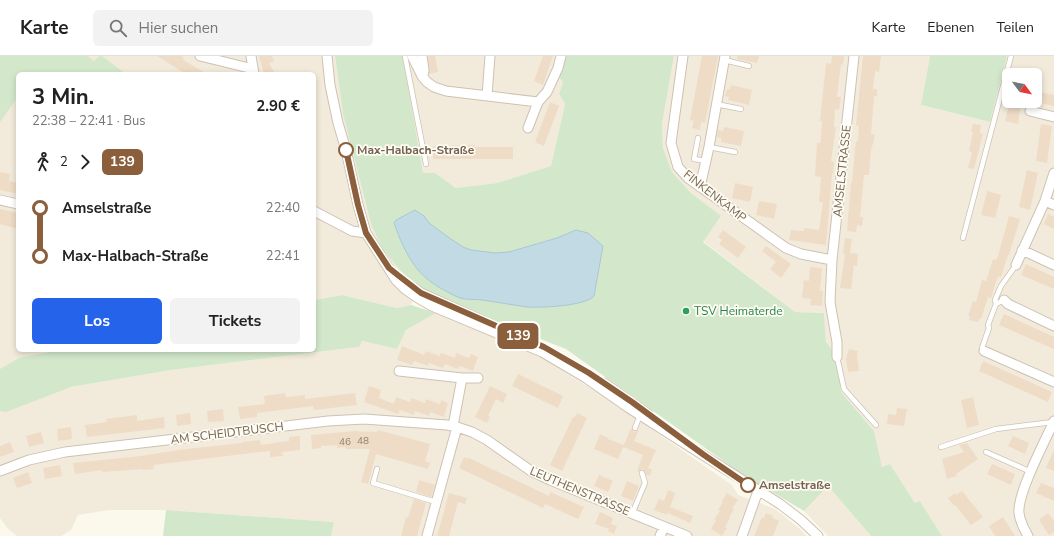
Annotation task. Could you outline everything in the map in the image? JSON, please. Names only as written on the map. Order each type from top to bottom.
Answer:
[{"type":"street","points":[[200,56],[253,72],[251,56]]},
{"type":"street","points":[[327,56],[330,85],[338,123],[366,233],[396,280],[418,298],[542,352],[586,378],[801,520],[818,536]]},
{"type":"street","points":[[412,56],[422,76],[434,87],[446,91],[538,102]]},
{"type":"street","points":[[422,56],[424,70],[422,76]]},
{"type":"street","points":[[487,96],[490,56]]},
{"type":"street","points":[[528,128],[538,102],[547,92],[558,68],[561,56]]},
{"type":"street","name":"FINKENKAMP","points":[[683,56],[671,143],[678,167],[700,188],[786,248],[801,254],[832,260]]},
{"type":"street","name":"AMSELSTRASSE","points":[[837,357],[837,342],[830,302],[832,260],[854,56]]},
{"type":"street","points":[[700,188],[725,58]]},
{"type":"street","points":[[1030,111],[1054,117]]},
{"type":"street","points":[[1016,265],[1054,173]]},
{"type":"street","points":[[0,200],[16,204]]},
{"type":"street","points":[[1044,200],[1054,205]]},
{"type":"street","points":[[316,212],[352,231],[366,233]]},
{"type":"street","points":[[1022,250],[1054,266]]},
{"type":"street","points":[[389,268],[421,293],[544,347],[589,373],[632,402],[704,455]]},
{"type":"street","points":[[1000,302],[1008,304],[1054,326]]},
{"type":"street","points":[[984,351],[1054,382]]},
{"type":"street","points":[[399,371],[462,378],[478,378]]},
{"type":"street","points":[[427,536],[455,427],[462,378]]},
{"type":"street","name":"AM SCHEIDTBUSCH","points":[[0,471],[29,460],[65,452],[328,421],[364,419],[455,427]]},
{"type":"street","points":[[1028,536],[1022,527],[1019,513],[1020,499],[1054,422]]},
{"type":"street","name":"LEUTHENSTRASSE","points":[[455,427],[472,432],[487,440],[531,471],[550,480],[687,536]]},
{"type":"street","points":[[742,536],[758,491]]},
{"type":"street","points":[[660,536],[664,527]]},
{"type":"lane","points":[[406,56],[426,164]]},
{"type":"lane","points":[[963,238],[1010,56]]},
{"type":"lane","points":[[725,58],[749,66]]},
{"type":"lane","points":[[716,104],[741,109]]},
{"type":"lane","points":[[698,138],[694,159],[706,161]]},
{"type":"lane","points":[[709,147],[735,152]]},
{"type":"lane","points":[[984,351],[982,348],[989,328],[988,325],[1000,302],[995,300],[1001,286],[1016,265]]},
{"type":"lane","points":[[837,357],[844,389],[876,425]]},
{"type":"lane","points":[[635,428],[640,415]]},
{"type":"lane","points":[[941,447],[996,429],[1054,422]]},
{"type":"lane","points":[[986,452],[1031,472]]},
{"type":"lane","points":[[377,469],[373,483],[436,502]]},
{"type":"lane","points":[[632,514],[645,483],[642,473]]},
{"type":"shaded area","points":[[0,56],[335,56],[343,114],[371,224],[418,291],[411,305],[397,308],[342,295],[316,300],[316,72],[16,72],[16,352],[140,352],[0,402]]},
{"type":"shaded area","points":[[403,56],[564,56],[563,82],[559,94],[565,104],[551,166],[497,183],[456,188],[435,173],[423,173]]},
{"type":"shaded area","points":[[674,56],[930,56],[921,105],[990,122],[1002,75],[1002,108],[1042,108],[1042,68],[1004,68],[1007,56],[1054,56],[1054,536],[942,536],[920,501],[915,503],[890,464],[882,467],[874,431],[841,392],[838,357],[826,342],[824,313],[795,312],[703,241],[720,216],[691,193],[672,172],[663,148],[662,124]]},
{"type":"shaded area","points":[[443,301],[486,318],[558,368],[611,401],[732,485],[738,495],[775,509],[807,536],[331,536],[334,522],[166,510],[109,510],[78,515],[71,530],[61,536],[17,536],[8,529],[0,518],[0,404],[71,387],[171,370],[359,347],[361,341],[397,349],[406,330],[436,313]]},
{"type":"shaded area","points":[[828,486],[871,536],[828,536],[804,511]]},
{"type":"green space","points":[[0,56],[88,56],[94,61],[99,56],[102,56],[123,72],[16,72],[16,100],[0,122]]},
{"type":"green space","points":[[335,56],[403,56],[423,173],[435,173],[456,188],[497,183],[551,166],[565,104],[559,94],[563,82],[558,76],[564,56],[674,56],[662,124],[663,148],[672,172],[691,193],[721,216],[703,242],[795,312],[824,313],[826,342],[838,357],[841,392],[874,431],[882,467],[890,464],[915,503],[920,501],[942,536],[871,536],[828,486],[804,511],[739,472],[566,349],[418,291],[383,250],[371,224],[343,114]]},
{"type":"green space","points":[[930,56],[1007,56],[1004,68],[1002,68],[1002,75],[990,122],[921,105]]},
{"type":"green space","points":[[342,295],[397,308],[411,305],[436,313],[406,330],[397,349],[362,341],[359,347],[171,370],[71,387],[6,412],[0,411],[0,369],[19,358],[50,352],[316,352],[316,300]]},
{"type":"green space","points":[[166,510],[334,522],[331,536],[163,536]]},
{"type":"water","points":[[415,210],[448,237],[463,247],[471,250],[495,253],[509,252],[557,238],[576,230],[588,233],[603,246],[594,296],[582,302],[552,307],[527,307],[460,298],[433,284],[420,272],[407,253],[394,223],[396,220]]},
{"type":"building","points":[[157,56],[181,56],[184,58],[183,60],[204,72],[183,72]]},
{"type":"building","points":[[259,56],[272,56],[274,62],[269,63],[274,72],[263,72]]},
{"type":"building","points":[[428,56],[435,56],[438,72],[429,74]]},
{"type":"building","points":[[543,56],[553,56],[543,85],[534,81]]},
{"type":"building","points":[[702,56],[718,56],[705,123],[701,122],[700,130],[692,128],[694,121],[690,120]]},
{"type":"building","points":[[737,56],[759,56],[757,63],[737,59]]},
{"type":"building","points":[[832,56],[844,56],[843,65],[841,64],[837,97],[841,97],[839,110],[835,109],[834,127],[836,127],[831,161],[834,162],[826,245],[789,240],[791,230],[804,231],[804,228],[819,230],[823,202],[819,202],[821,177],[815,176],[817,143],[820,143],[821,138],[822,121],[820,121],[826,63],[831,64]]},
{"type":"building","points":[[863,56],[881,56],[879,72],[875,71],[873,89],[877,89],[877,96],[874,96],[871,134],[875,135],[871,151],[869,175],[864,175],[860,217],[863,217],[862,226],[857,225],[856,232],[847,231],[855,149],[856,141],[858,141],[859,126],[856,125]]},
{"type":"building","points":[[731,85],[752,90],[749,105],[728,100],[729,97],[725,96],[727,89],[730,89]]},
{"type":"building","points":[[1042,92],[1054,95],[1054,106],[1042,103]]},
{"type":"building","points":[[550,102],[559,106],[544,146],[535,142]]},
{"type":"building","points":[[1008,108],[1020,108],[1018,124],[1005,121]]},
{"type":"building","points":[[973,124],[981,125],[980,133],[983,134],[974,169],[968,168],[972,152],[969,151]]},
{"type":"building","points":[[1041,124],[1052,126],[1047,163],[1036,161]]},
{"type":"building","points":[[724,127],[744,131],[741,146],[721,142],[721,138],[717,137],[718,130],[723,131]]},
{"type":"building","points":[[475,145],[475,147],[513,147],[513,159],[433,159],[433,146]]},
{"type":"building","points":[[1027,170],[1038,173],[1030,210],[1019,207]]},
{"type":"building","points":[[0,172],[10,174],[9,181],[16,183],[16,194],[0,190]]},
{"type":"building","points":[[735,183],[753,187],[750,202],[732,198]]},
{"type":"building","points":[[987,191],[1001,195],[995,218],[981,215]]},
{"type":"building","points":[[759,201],[777,204],[774,219],[756,215]]},
{"type":"building","points":[[0,209],[16,213],[16,228],[0,224]]},
{"type":"building","points":[[1048,214],[1054,217],[1054,229],[1044,224]]},
{"type":"building","points":[[1009,216],[1020,219],[1001,277],[998,276],[991,298],[988,297],[981,319],[979,319],[978,322],[969,320],[970,316],[968,316],[973,301],[976,302],[982,280],[986,281],[993,259],[996,260],[998,256]]},
{"type":"building","points":[[723,230],[746,247],[738,258],[719,244],[722,240],[718,237]]},
{"type":"building","points":[[845,238],[852,239],[850,253],[858,254],[857,266],[854,265],[851,289],[840,288],[845,254],[843,254]]},
{"type":"building","points":[[766,246],[791,264],[781,278],[770,269],[776,262],[762,251]]},
{"type":"building","points":[[1026,264],[1054,277],[1054,289],[1021,275]]},
{"type":"building","points":[[810,267],[822,268],[820,291],[823,291],[822,306],[810,305],[811,299],[802,298],[804,280],[809,281]]},
{"type":"building","points":[[1004,314],[1054,337],[1054,349],[999,325]]},
{"type":"building","points":[[402,346],[424,355],[426,351],[440,356],[441,353],[455,358],[456,353],[469,358],[471,354],[478,357],[473,371],[460,366],[458,369],[445,364],[443,368],[429,363],[428,366],[414,361],[412,365],[397,360]]},
{"type":"building","points":[[849,349],[858,351],[859,371],[848,372],[846,359]]},
{"type":"building","points":[[983,361],[1052,392],[1048,402],[979,371]]},
{"type":"building","points":[[518,374],[563,396],[558,408],[512,386]]},
{"type":"building","points":[[369,386],[381,390],[379,398],[394,404],[396,397],[410,402],[411,398],[425,403],[426,399],[440,404],[441,400],[448,403],[444,417],[430,412],[429,416],[415,411],[414,415],[400,410],[398,414],[364,402]]},
{"type":"building","points":[[490,386],[507,394],[503,403],[496,399],[488,416],[490,417],[487,423],[475,417]]},
{"type":"building","points":[[285,393],[286,397],[305,395],[305,399],[355,393],[357,405],[314,410],[313,406],[257,413],[257,417],[240,419],[238,407],[265,404],[264,396]]},
{"type":"building","points":[[973,397],[979,425],[967,428],[961,400]]},
{"type":"building","points":[[897,408],[907,409],[904,426],[887,424],[888,414],[896,415]]},
{"type":"building","points":[[223,409],[224,421],[208,422],[207,411]]},
{"type":"building","points":[[190,413],[191,424],[177,426],[176,415]]},
{"type":"building","points":[[577,413],[587,418],[562,471],[550,465],[573,417],[575,417]]},
{"type":"building","points":[[137,415],[137,421],[164,417],[165,428],[87,437],[85,425],[107,422],[106,419]]},
{"type":"building","points":[[71,427],[72,439],[58,441],[57,429]]},
{"type":"building","points":[[631,428],[634,432],[639,430],[634,441],[656,450],[648,468],[652,470],[650,476],[646,475],[643,469],[639,472],[637,471],[643,455],[623,447]]},
{"type":"building","points":[[378,430],[430,444],[425,461],[430,463],[428,469],[376,454],[368,484],[361,482],[370,449],[346,449],[345,447],[337,448],[337,445],[321,446],[321,448],[312,449],[311,435],[354,431],[377,432]]},
{"type":"building","points":[[41,432],[44,443],[29,447],[26,436]]},
{"type":"building","points":[[600,434],[608,439],[624,445],[618,459],[594,449]]},
{"type":"building","points":[[300,436],[300,450],[282,452],[283,456],[270,457],[270,451],[153,465],[154,469],[102,472],[102,470],[75,474],[73,463],[141,456],[260,440],[261,445],[289,441],[289,437]]},
{"type":"building","points":[[1013,436],[1029,443],[1025,454],[1008,446]]},
{"type":"building","points":[[10,442],[14,452],[0,457],[0,446]]},
{"type":"building","points":[[967,443],[978,459],[956,474],[957,476],[947,479],[942,459],[964,452],[959,445]]},
{"type":"building","points":[[1054,450],[1054,471],[1046,468]]},
{"type":"building","points":[[464,457],[549,496],[550,492],[584,507],[578,519],[545,504],[543,508],[459,468]]},
{"type":"building","points":[[992,464],[1015,474],[1011,485],[987,474]]},
{"type":"building","points":[[60,465],[62,476],[45,479],[43,468]]},
{"type":"building","points":[[28,472],[32,483],[17,488],[13,478]]},
{"type":"building","points":[[599,475],[613,481],[608,492],[594,486]]},
{"type":"building","points":[[419,480],[435,485],[431,497],[416,492]]},
{"type":"building","points":[[627,481],[639,486],[633,501],[621,496]]},
{"type":"building","points":[[1041,483],[1054,488],[1054,501],[1036,493]]},
{"type":"building","points":[[668,490],[675,493],[670,507],[693,516],[690,523],[668,513],[667,515],[654,510],[659,499],[664,501]]},
{"type":"building","points":[[962,491],[983,517],[971,525],[948,498],[955,493],[956,495]]},
{"type":"building","points":[[449,493],[467,498],[465,504],[458,502],[449,536],[437,536]]},
{"type":"building","points":[[727,493],[738,500],[732,508],[734,509],[725,527],[727,528],[722,536],[711,529],[716,520],[714,519],[720,511],[718,510],[723,502],[722,501]]},
{"type":"building","points":[[414,499],[426,503],[417,536],[401,536],[406,517],[408,518]]},
{"type":"building","points":[[600,512],[613,518],[611,524],[617,526],[614,534],[608,531],[609,529],[595,524]]},
{"type":"building","points":[[766,513],[779,521],[773,536],[754,536],[762,517],[764,518]]},
{"type":"building","points":[[1048,513],[1054,521],[1054,532],[1049,535],[1039,520]]},
{"type":"building","points":[[1003,517],[1015,536],[995,536],[989,526]]},
{"type":"bus line","name":"139","points":[[346,150],[358,205],[366,233],[389,268],[409,285],[421,293],[544,347],[589,373],[748,485]]},
{"type":"place","name":"Max-Halbach-Straße","points":[[346,150]]},
{"type":"place","name":"TSV Heimaterde","points":[[686,311]]},
{"type":"place","name":"Amselstraße","points":[[748,485]]}]
